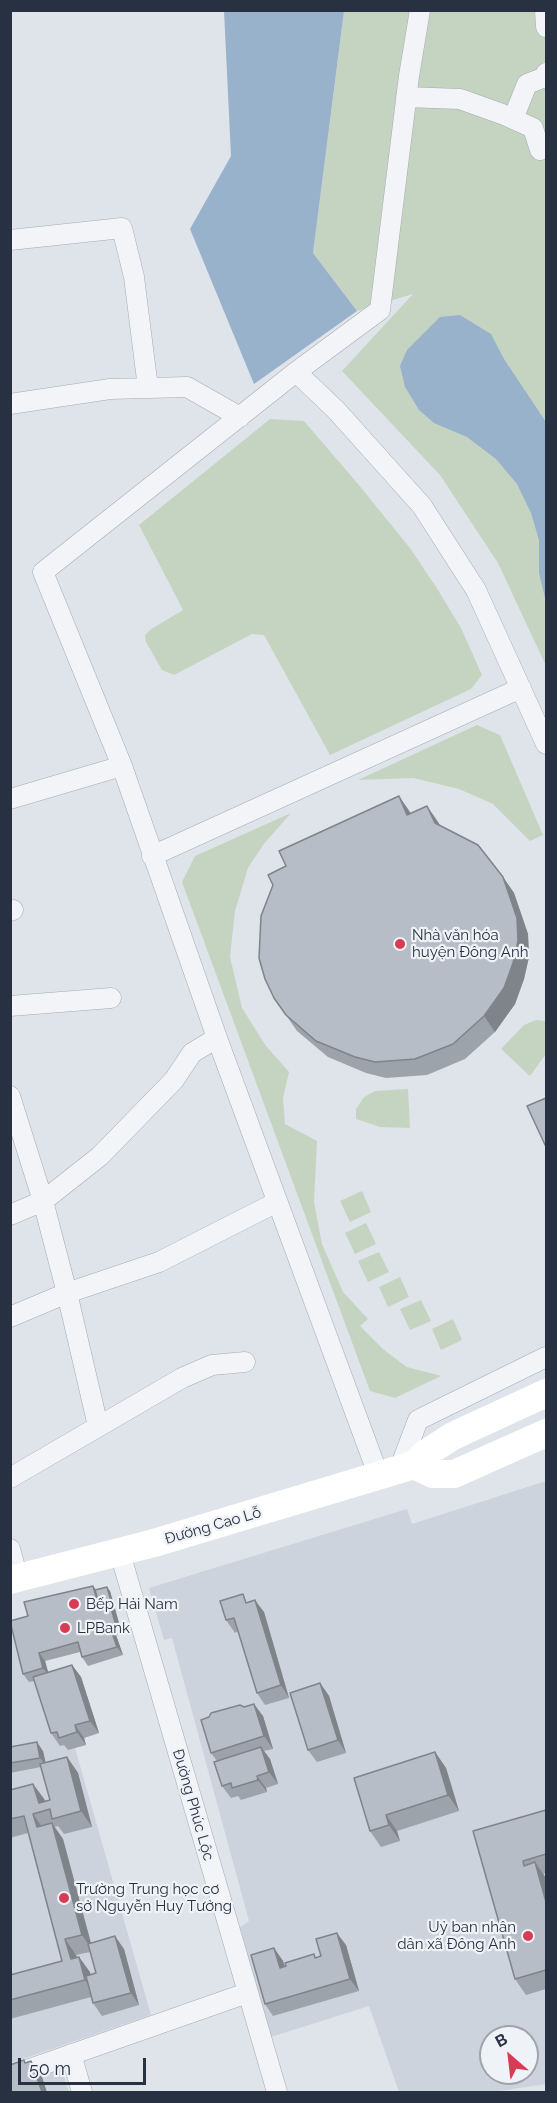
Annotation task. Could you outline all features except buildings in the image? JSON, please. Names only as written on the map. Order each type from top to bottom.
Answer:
[{"type":"main road","name":"Đường Cao Lỗ","points":[[14,1579],[120,1553],[398,1471],[453,1436],[546,1393]]},
{"type":"main road","points":[[398,1471],[454,1474],[546,1433]]},
{"type":"street","points":[[398,1471],[277,1202],[152,856],[122,766],[43,572],[296,372],[380,310],[406,97],[420,10]]},
{"type":"street","points":[[544,10],[546,27]]},
{"type":"street","points":[[513,119],[526,84],[545,77],[546,73]]},
{"type":"street","points":[[406,97],[460,99],[513,119],[533,128],[540,150]]},
{"type":"street","points":[[10,240],[122,228],[134,278],[148,388]]},
{"type":"street","points":[[296,372],[336,410],[422,506],[476,590],[546,744]]},
{"type":"street","points":[[10,404],[110,389],[187,387],[240,417]]},
{"type":"street","points":[[152,856],[520,688]]},
{"type":"street","points":[[10,799],[122,766]]},
{"type":"street","points":[[10,1006],[111,999]]},
{"type":"street","points":[[10,1215],[43,1201],[100,1156],[150,1107],[174,1080],[192,1053],[217,1038]]},
{"type":"street","points":[[10,1096],[43,1201],[98,1426]]},
{"type":"street","points":[[10,1317],[67,1293],[159,1262],[277,1202]]},
{"type":"street","points":[[398,1471],[418,1420],[546,1357]]},
{"type":"street","points":[[10,1478],[182,1378],[212,1365],[245,1362]]},
{"type":"street","points":[[501,1454],[546,1439]]},
{"type":"street","points":[[10,1549],[14,1579]]},
{"type":"street","name":"Đường Phúc Lộc","points":[[120,1553],[277,2092]]},
{"type":"street","points":[[10,2076],[247,1993]]},
{"type":"street","points":[[71,2054],[82,2092]]},
{"type":"shaded area","points":[[546,1481],[546,2084],[493,2092],[399,2092],[369,2006],[271,2037],[240,1927],[249,1921],[172,1638],[164,1640],[149,1588],[407,1509],[412,1524]]},
{"type":"shaded area","name":"Trường Trung học cơ sở Nguyễn Huy Tưởng","points":[[34,1624],[53,1686],[81,1677],[99,1733],[84,1738],[86,1745],[75,1748],[151,2015],[11,2063],[11,1631]]},
{"type":"shaded area","points":[[60,2064],[69,2092],[11,2092]]},
{"type":"green space","points":[[344,11],[546,11],[546,666],[498,563],[440,475],[342,371],[413,294],[357,311],[313,253]]},
{"type":"green space","points":[[270,419],[304,421],[358,484],[410,548],[438,590],[461,628],[482,675],[471,689],[330,755],[264,635],[252,634],[174,675],[162,670],[146,642],[145,635],[150,630],[183,610],[139,525]]},
{"type":"green space","points":[[477,725],[500,735],[543,835],[530,841],[493,804],[459,789],[413,778],[358,780]]},
{"type":"green space","points":[[291,813],[263,845],[248,868],[235,911],[230,957],[242,1008],[266,1046],[289,1072],[283,1098],[285,1124],[317,1141],[314,1202],[322,1244],[343,1292],[368,1319],[360,1326],[384,1350],[407,1367],[441,1376],[395,1398],[370,1391],[182,882],[195,856]]},
{"type":"green space","points":[[536,1020],[546,1021],[546,1054],[530,1076],[501,1049],[524,1025]]},
{"type":"green space","points":[[408,1089],[410,1128],[380,1127],[356,1119],[356,1109],[364,1097],[375,1091]]},
{"type":"green space","points":[[362,1191],[371,1212],[350,1222],[340,1201]]},
{"type":"green space","points":[[366,1223],[376,1244],[355,1254],[345,1233]]},
{"type":"green space","points":[[379,1252],[389,1272],[368,1282],[358,1261]]},
{"type":"green space","points":[[400,1277],[409,1297],[388,1307],[379,1287]]},
{"type":"green space","points":[[421,1300],[431,1321],[410,1330],[400,1309]]},
{"type":"green space","points":[[453,1319],[462,1340],[441,1350],[432,1329]]},
{"type":"water","points":[[224,11],[344,11],[313,253],[357,311],[254,384],[190,229],[231,156]]},
{"type":"water","points":[[460,315],[491,334],[504,359],[546,422],[546,602],[539,573],[539,540],[531,513],[517,484],[496,459],[467,437],[434,423],[419,410],[405,387],[400,366],[407,350],[440,317]]},
{"type":"place","name":"Nhà văn hóa huyện Đông Anh","points":[[400,944]]},
{"type":"place","name":"Bếp Hải Nam","points":[[74,1604]]},
{"type":"place","name":"LPBank","points":[[65,1628]]},
{"type":"place","name":"Trường Trung học cơ sở Nguyễn Huy Tưởng","points":[[64,1898]]},
{"type":"place","name":"Uỷ ban nhân dân xã Đông Anh","points":[[528,1936]]}]
